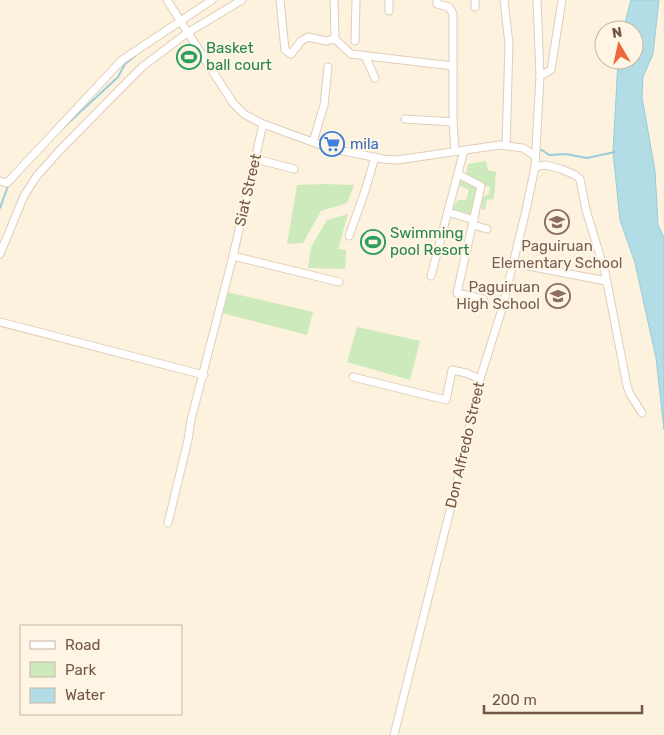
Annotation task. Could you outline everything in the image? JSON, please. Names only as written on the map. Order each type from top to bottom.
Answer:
[{"type":"street","points":[[167,0],[233,103],[244,114],[263,124],[329,148],[397,160],[455,151],[506,146],[522,148],[535,156]]},
{"type":"street","points":[[0,182],[7,183],[122,60],[212,0]]},
{"type":"street","points":[[0,254],[24,196],[36,177],[142,66],[187,32],[242,0]]},
{"type":"street","points":[[280,0],[285,50],[291,54],[308,37],[326,41],[335,39]]},
{"type":"street","points":[[334,0],[335,39],[351,54],[453,66]]},
{"type":"street","points":[[355,42],[356,0]]},
{"type":"street","points":[[388,11],[389,0]]},
{"type":"street","points":[[437,0],[437,4],[449,7],[453,14],[453,122],[455,151]]},
{"type":"street","points":[[504,0],[509,44],[506,146]]},
{"type":"street","name":"Don Alfredo Street","points":[[394,735],[459,474],[480,379],[502,309],[535,166],[540,76],[537,0]]},
{"type":"street","points":[[540,76],[550,70],[562,0]]},
{"type":"street","points":[[365,56],[376,78]]},
{"type":"street","points":[[313,142],[324,105],[328,67]]},
{"type":"street","points":[[405,119],[453,122]]},
{"type":"street","name":"Siat Street","points":[[168,523],[263,124]]},
{"type":"street","points":[[431,276],[464,150]]},
{"type":"street","points":[[349,236],[365,191],[374,157]]},
{"type":"street","points":[[256,159],[294,169]]},
{"type":"street","points":[[535,166],[545,165],[561,169],[580,179],[586,210],[606,281],[627,386],[642,413]]},
{"type":"street","points":[[458,174],[481,186],[457,293],[483,299]]},
{"type":"street","points":[[448,212],[487,229]]},
{"type":"street","points":[[233,256],[339,282]]},
{"type":"street","points":[[513,263],[606,281]]},
{"type":"street","points":[[0,322],[204,375]]},
{"type":"street","points":[[353,377],[446,400],[452,370],[480,379]]},
{"type":"green space","points":[[486,161],[488,170],[496,172],[494,199],[487,200],[485,210],[481,209],[483,197],[489,194],[490,187],[484,186],[466,175],[468,164]]},
{"type":"green space","points":[[461,177],[479,188],[472,217],[451,212],[458,200],[466,200],[469,190],[458,185]]},
{"type":"green space","points":[[297,185],[354,185],[347,203],[321,211],[303,243],[287,244]]},
{"type":"green space","points":[[348,214],[338,249],[346,250],[345,269],[308,268],[311,247],[327,220]]},
{"type":"green space","points":[[227,292],[313,312],[307,335],[222,313]]},
{"type":"green space","points":[[357,327],[420,341],[410,380],[347,362]]},
{"type":"water","points":[[631,0],[659,0],[653,54],[643,77],[642,97],[655,171],[658,224],[664,238],[664,430],[656,358],[635,263],[620,220],[613,152],[618,70],[644,70],[644,20],[626,20]]},
{"type":"waterway","points":[[63,128],[118,77],[125,64],[135,56]]},
{"type":"waterway","points":[[537,151],[542,150],[549,155],[566,154],[587,158],[615,152]]},
{"type":"waterway","points":[[0,208],[8,186]]},
{"type":"place","name":"Basket ball court","points":[[189,57]]},
{"type":"place","name":"mila","points":[[332,144]]},
{"type":"place","name":"Paguiruan Elementary School","points":[[557,222]]},
{"type":"place","name":"Swimming pool Resort","points":[[373,242]]},
{"type":"place","name":"Paguiruan High School","points":[[558,296]]}]
